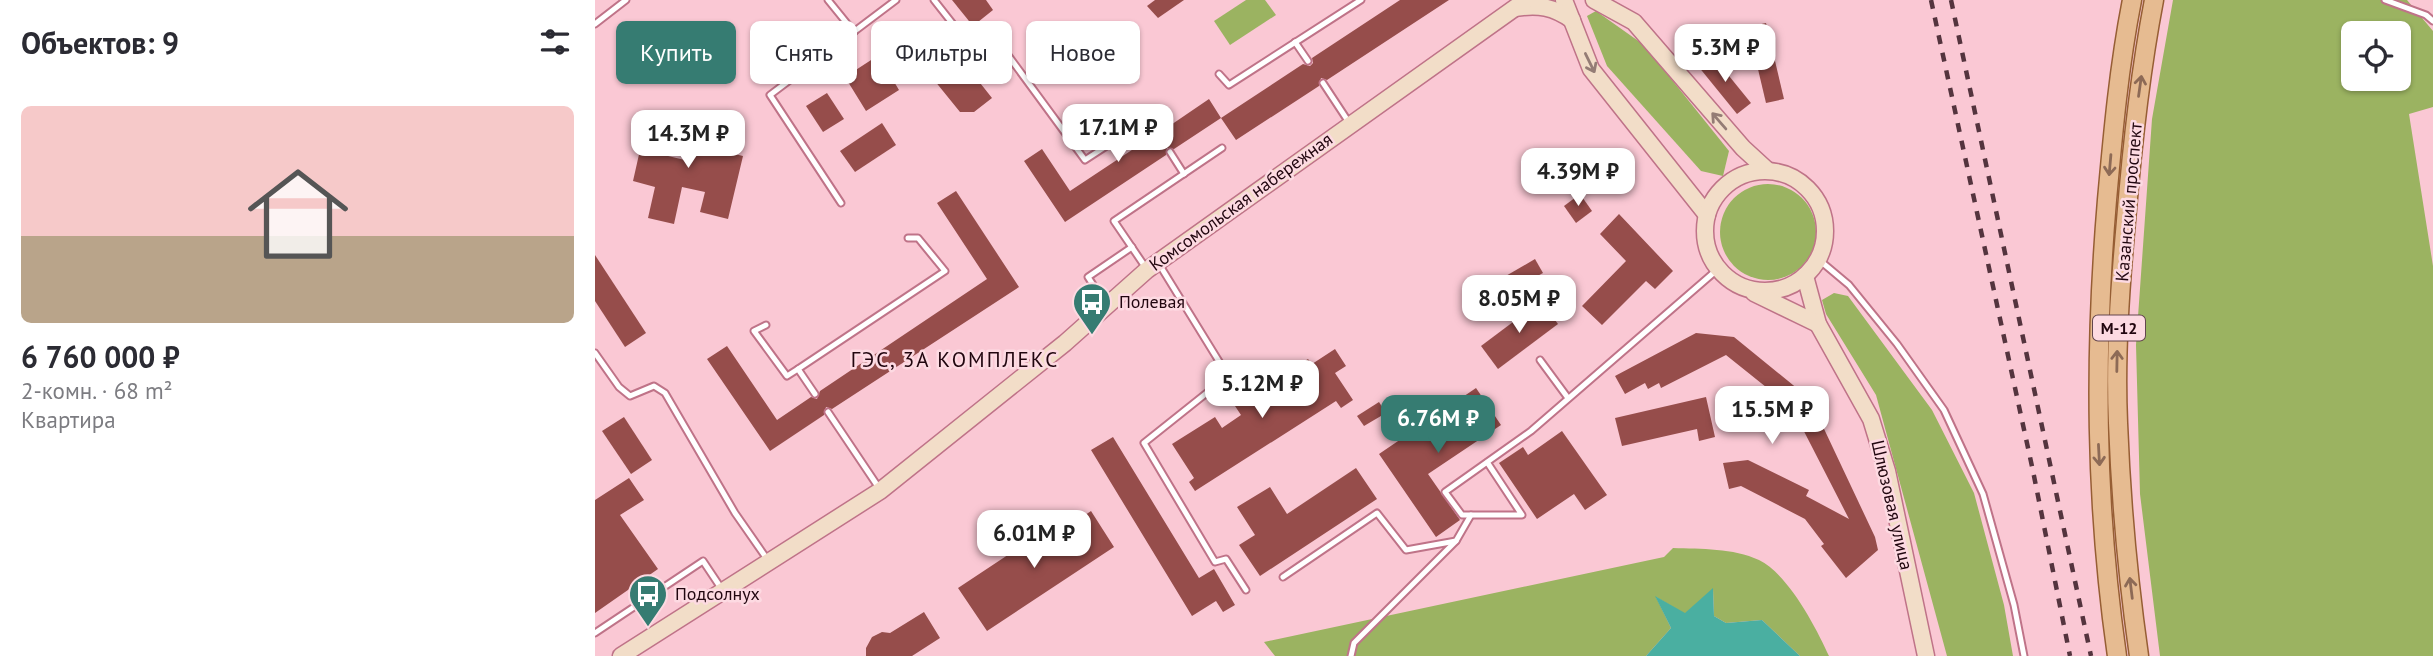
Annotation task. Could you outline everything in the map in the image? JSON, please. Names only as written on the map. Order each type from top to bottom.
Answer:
[{"type":"main road","name":"Казанский проспект","points":[[2117,656],[2105,554],[2097,425],[2097,362],[2112,137],[2132,0]]},
{"type":"main road","name":"Казанский проспект","points":[[2139,656],[2126,550],[2117,424],[2117,364],[2121,278],[2133,140],[2154,0]]},
{"type":"street","points":[[1564,0],[1591,69],[1707,215]]},
{"type":"street","points":[[1594,0],[1634,22],[1743,148],[1767,170],[1789,176],[1801,183],[1821,209],[1825,229],[1823,245],[1818,259],[1805,276],[1791,286],[1776,290],[1757,291],[1737,285]]},
{"type":"street","points":[[1520,4],[1545,6],[1572,20]]},
{"type":"street","name":"Комсомольская набережная","points":[[621,656],[634,651],[880,491],[1065,343],[1152,266],[1520,4]]},
{"type":"street","points":[[1767,170],[1740,177],[1726,185],[1715,197],[1707,215],[1705,242],[1712,261],[1737,285],[1818,324]]},
{"type":"street","name":"Шлюзовая улица","points":[[1805,276],[1818,324],[1871,419],[1887,471],[1926,656]]},
{"type":"lane","points":[[595,24],[627,0]]},
{"type":"lane","points":[[828,0],[845,21]]},
{"type":"lane","points":[[857,30],[896,0]]},
{"type":"lane","points":[[934,0],[971,47],[991,32],[1085,160],[1149,119],[1157,133]]},
{"type":"lane","points":[[1219,74],[1229,85],[1361,0]]},
{"type":"lane","points":[[2385,0],[2426,15],[2433,21]]},
{"type":"lane","points":[[1295,42],[1308,61]]},
{"type":"lane","points":[[1323,83],[1350,124]]},
{"type":"lane","points":[[785,84],[771,95],[841,203]]},
{"type":"lane","points":[[1222,149],[1114,221],[1132,247],[1152,266],[1227,376],[1145,443],[1215,562],[1226,559],[1246,590]]},
{"type":"lane","points":[[1170,152],[1184,174]]},
{"type":"lane","points":[[766,325],[754,331],[787,376],[946,271],[918,237],[908,238]]},
{"type":"lane","points":[[1107,306],[1088,277],[1132,247]]},
{"type":"lane","points":[[1818,259],[1849,285],[1897,344],[1944,411],[1983,494],[2014,605],[2024,656]]},
{"type":"lane","points":[[1487,462],[1522,515],[1462,515],[1445,492],[1531,430],[1719,269]]},
{"type":"lane","points":[[595,352],[618,387],[630,396],[654,386],[665,393],[734,513],[768,562]]},
{"type":"lane","points":[[1540,360],[1568,398]]},
{"type":"lane","points":[[595,368],[602,364]]},
{"type":"lane","points":[[799,369],[815,394]]},
{"type":"lane","points":[[828,412],[880,491]]},
{"type":"lane","points":[[1283,577],[1377,513],[1406,550],[1456,541]]},
{"type":"lane","points":[[1351,656],[1354,643],[1456,541],[1471,515]]},
{"type":"lane","points":[[595,633],[703,561],[723,591]]},
{"type":"shaded area","points":[[1246,0],[1265,0],[1276,15],[1230,45],[1214,21]]},
{"type":"shaded area","points":[[2173,0],[2407,0],[2433,31],[2433,107],[2409,114],[2433,266],[2433,656],[2160,656],[2140,494],[2136,345],[2152,119]]},
{"type":"shaded area","points":[[1596,11],[1644,45],[1729,151],[1723,176],[1701,171],[1607,66],[1587,16]]},
{"type":"shaded area","points":[[1768,184],[1786,187],[1802,198],[1813,214],[1816,232],[1813,250],[1802,266],[1786,277],[1768,280],[1750,277],[1734,266],[1723,250],[1720,232],[1723,214],[1734,198],[1750,187]]},
{"type":"shaded area","points":[[1834,293],[1848,296],[1932,410],[1974,493],[2004,605],[2013,656],[1947,656],[1876,395],[1826,314],[1822,300]]},
{"type":"shaded area","points":[[1673,548],[1739,553],[1770,567],[1800,602],[1829,656],[1800,656],[1762,620],[1726,623],[1714,616],[1713,589],[1685,614],[1656,597],[1671,628],[1646,656],[1275,656],[1264,642],[1664,557]]},
{"type":"shaded area","points":[[1713,588],[1714,616],[1726,623],[1762,620],[1800,656],[1646,656],[1671,628],[1655,596],[1685,613]]},
{"type":"building","points":[[952,0],[986,0],[993,10],[979,21],[969,21]]},
{"type":"building","points":[[1155,0],[1184,0],[1158,18],[1147,6]]},
{"type":"building","points":[[1400,0],[1449,0],[1327,80],[1321,78],[1319,86],[1236,140],[1221,118],[1303,64],[1310,66],[1313,63],[1312,58]]},
{"type":"building","points":[[1766,23],[1784,99],[1766,103],[1748,27]]},
{"type":"building","points":[[1712,55],[1751,103],[1737,114],[1698,66]]},
{"type":"building","points":[[871,60],[871,84],[895,84],[899,90],[866,111],[849,84],[857,84],[857,69]]},
{"type":"building","points":[[937,84],[981,84],[992,98],[974,112],[960,112]]},
{"type":"building","points":[[827,93],[844,119],[823,132],[806,106]]},
{"type":"building","points":[[1209,99],[1221,118],[1174,149],[1167,148],[1166,155],[1065,222],[1024,161],[1042,149],[1070,191],[1153,136],[1160,137],[1162,131]]},
{"type":"building","points":[[701,112],[726,118],[718,150],[743,156],[728,219],[700,212],[705,192],[682,187],[674,224],[648,218],[655,187],[633,181],[647,119],[672,124],[664,155],[689,161]]},
{"type":"building","points":[[1089,112],[1101,129],[1091,136],[1079,119]]},
{"type":"building","points":[[882,123],[896,145],[855,172],[840,151]]},
{"type":"building","points":[[956,191],[1019,287],[832,409],[826,407],[824,415],[770,451],[707,359],[727,346],[777,420],[811,397],[817,399],[820,391],[987,279],[937,203]]},
{"type":"building","points":[[1580,194],[1592,211],[1576,223],[1564,206]]},
{"type":"building","points":[[1619,214],[1673,271],[1655,289],[1646,281],[1602,325],[1582,306],[1626,261],[1600,234]]},
{"type":"building","points":[[595,255],[646,333],[625,347],[595,301]]},
{"type":"building","points":[[1535,259],[1543,273],[1499,297],[1492,284]]},
{"type":"building","points":[[1541,301],[1558,324],[1498,369],[1481,346]]},
{"type":"building","points":[[1696,333],[1734,337],[1804,394],[1817,414],[1875,537],[1878,550],[1846,578],[1821,546],[1824,544],[1805,519],[1741,486],[1729,489],[1723,463],[1748,460],[1809,490],[1806,496],[1849,519],[1792,408],[1726,355],[1661,388],[1659,383],[1648,389],[1645,383],[1625,394],[1615,376]]},
{"type":"building","points":[[1335,349],[1346,366],[1335,373],[1353,400],[1341,408],[1336,401],[1195,491],[1189,482],[1194,478],[1172,444],[1215,417],[1222,428],[1241,415],[1233,403],[1256,388],[1264,400],[1294,381],[1288,371],[1308,359],[1312,364]]},
{"type":"building","points":[[1476,388],[1501,425],[1428,474],[1460,520],[1436,537],[1379,454]]},
{"type":"building","points":[[1706,397],[1715,437],[1699,441],[1697,429],[1622,446],[1615,418]]},
{"type":"building","points":[[1379,402],[1386,413],[1364,426],[1357,416]]},
{"type":"building","points":[[624,417],[652,460],[631,474],[602,431]]},
{"type":"building","points":[[1562,431],[1607,495],[1585,510],[1574,494],[1537,519],[1499,463],[1523,447],[1528,455]]},
{"type":"building","points":[[1113,437],[1199,578],[1214,569],[1235,605],[1223,612],[1216,601],[1192,616],[1091,450]]},
{"type":"building","points":[[1356,468],[1377,499],[1260,576],[1239,545],[1255,535],[1237,507],[1270,487],[1287,514]]},
{"type":"building","points":[[629,478],[644,500],[620,515],[658,569],[595,613],[595,500]]},
{"type":"building","points":[[1091,511],[1114,547],[987,631],[958,588],[1053,525],[1059,533]]},
{"type":"building","points":[[924,612],[940,638],[912,656],[866,656],[866,648],[872,637],[882,632],[890,633]]},
{"type":"railway","points":[[1931,0],[2033,471],[2070,656]]},
{"type":"railway","points":[[1951,0],[2091,656]]},
{"type":"place","name":"Полевая","points":[[1092,336]]},
{"type":"place","name":"Подсолнух","points":[[648,628]]},
{"type":"district","name":"ГЭС, 3А КОМПЛЕКС","points":[[955,360]]}]
